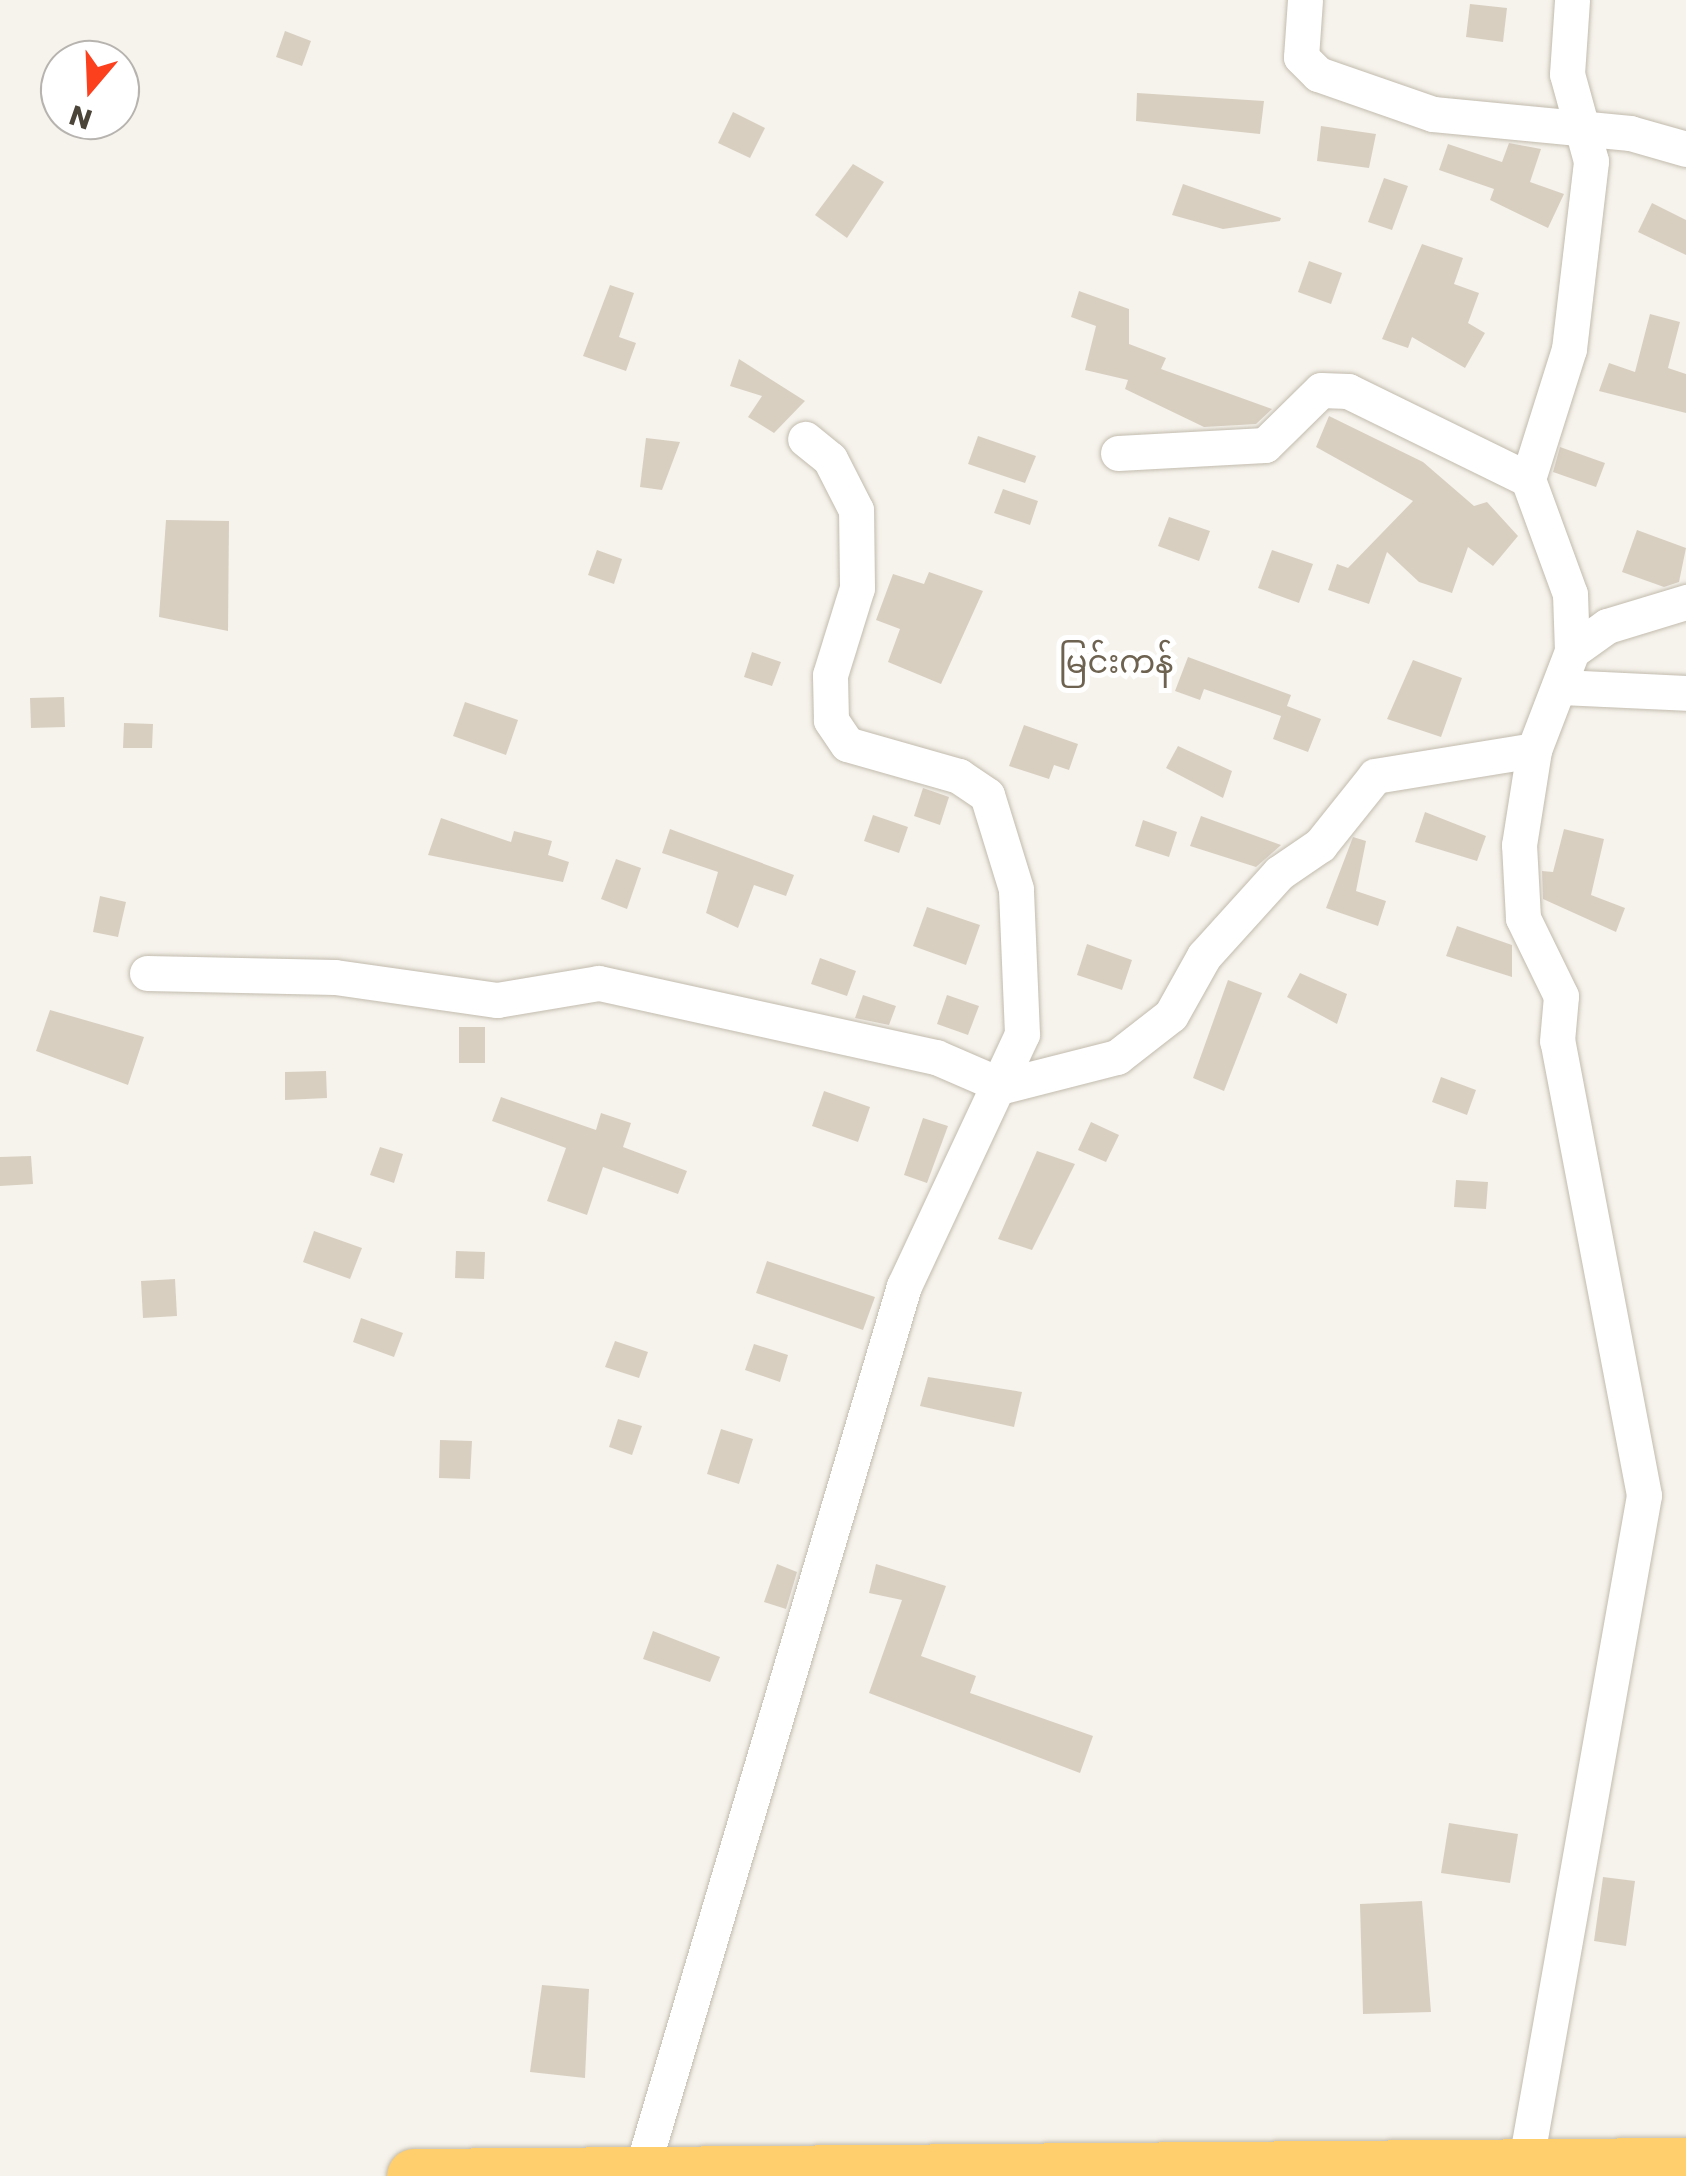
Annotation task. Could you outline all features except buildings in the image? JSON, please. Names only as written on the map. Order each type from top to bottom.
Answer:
[{"type":"highway","points":[[414,2176],[1686,2166]]},
{"type":"street","points":[[1305,0],[1300,56],[1318,74],[1433,114],[1581,127],[1686,149]]},
{"type":"street","points":[[1525,2166],[1644,1495],[1557,1041],[1561,996],[1523,918],[1519,845],[1534,750],[1572,651],[1570,594],[1528,480],[1569,349],[1591,160],[1567,74],[1572,0]]},
{"type":"street","points":[[1118,453],[1265,445],[1321,390],[1348,391],[1528,480]]},
{"type":"street","points":[[642,2172],[904,1286],[1003,1086],[1022,1034],[1009,856],[987,795],[959,776],[847,744],[831,720],[830,675],[858,588],[856,510],[830,460],[806,439]]},
{"type":"street","points":[[1572,651],[1607,626],[1686,602]]},
{"type":"street","points":[[1561,687],[1686,693]]},
{"type":"street","points":[[146,972],[335,976],[497,1000],[599,983],[936,1056],[1003,1086],[1117,1057],[1172,1015],[1204,956],[1280,872],[1320,845],[1376,776],[1534,750]]},
{"type":"district","name":"မြင်းကန်","points":[[1116,662]]}]
